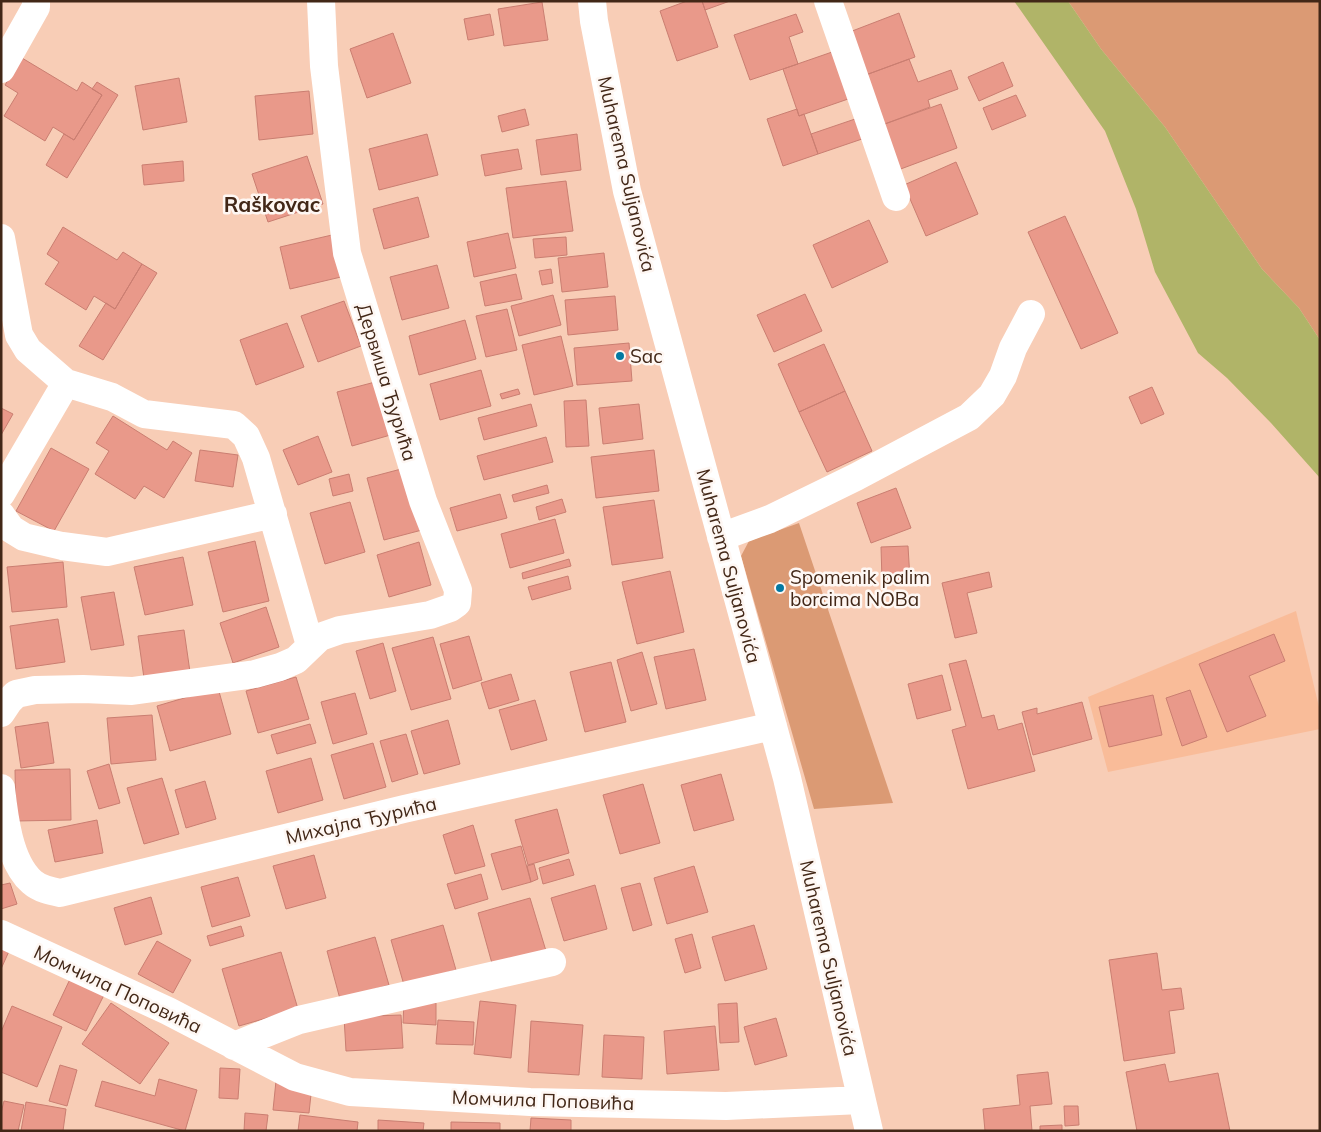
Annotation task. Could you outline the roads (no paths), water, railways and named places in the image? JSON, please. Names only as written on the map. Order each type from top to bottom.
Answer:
[{"type":"street","points":[[1,69],[36,7],[36,1]]},
{"type":"street","name":"Дервиша Ђурића","points":[[1,712],[16,694],[35,690],[132,691],[255,674],[296,660],[320,637],[340,630],[430,615],[450,608],[457,603],[458,590],[423,501],[347,253],[324,66],[321,1]]},
{"type":"street","name":"Muharema Suljanovića","points":[[592,1],[594,21],[627,191],[802,838],[869,1131]]},
{"type":"street","points":[[828,1],[896,197]]},
{"type":"street","points":[[1,238],[18,335],[28,350],[66,384],[112,397],[144,414],[234,425],[246,436],[256,458],[310,645]]},
{"type":"street","points":[[721,537],[779,515],[856,477],[969,417],[992,395],[1003,376],[1013,348],[1031,314]]},
{"type":"street","points":[[1,494],[66,384]]},
{"type":"street","points":[[1,515],[11,529],[24,538],[62,546],[107,552],[273,514]]},
{"type":"street","name":"Михајла Ђурића","points":[[2,797],[11,844],[22,869],[32,882],[45,890],[60,892],[404,809],[773,726]]},
{"type":"street","name":"Момчила Поповића","points":[[1,934],[168,1011],[295,1078],[350,1092],[530,1102],[726,1106],[861,1100]]},
{"type":"street","points":[[234,1046],[299,1020],[552,962]]},
{"type":"place","name":"Sac","points":[[620,356]]},
{"type":"place","name":"Spomenik palim borcima NOBa","points":[[780,588]]},
{"type":"district","name":"Raškovac","points":[[272,205]]}]
